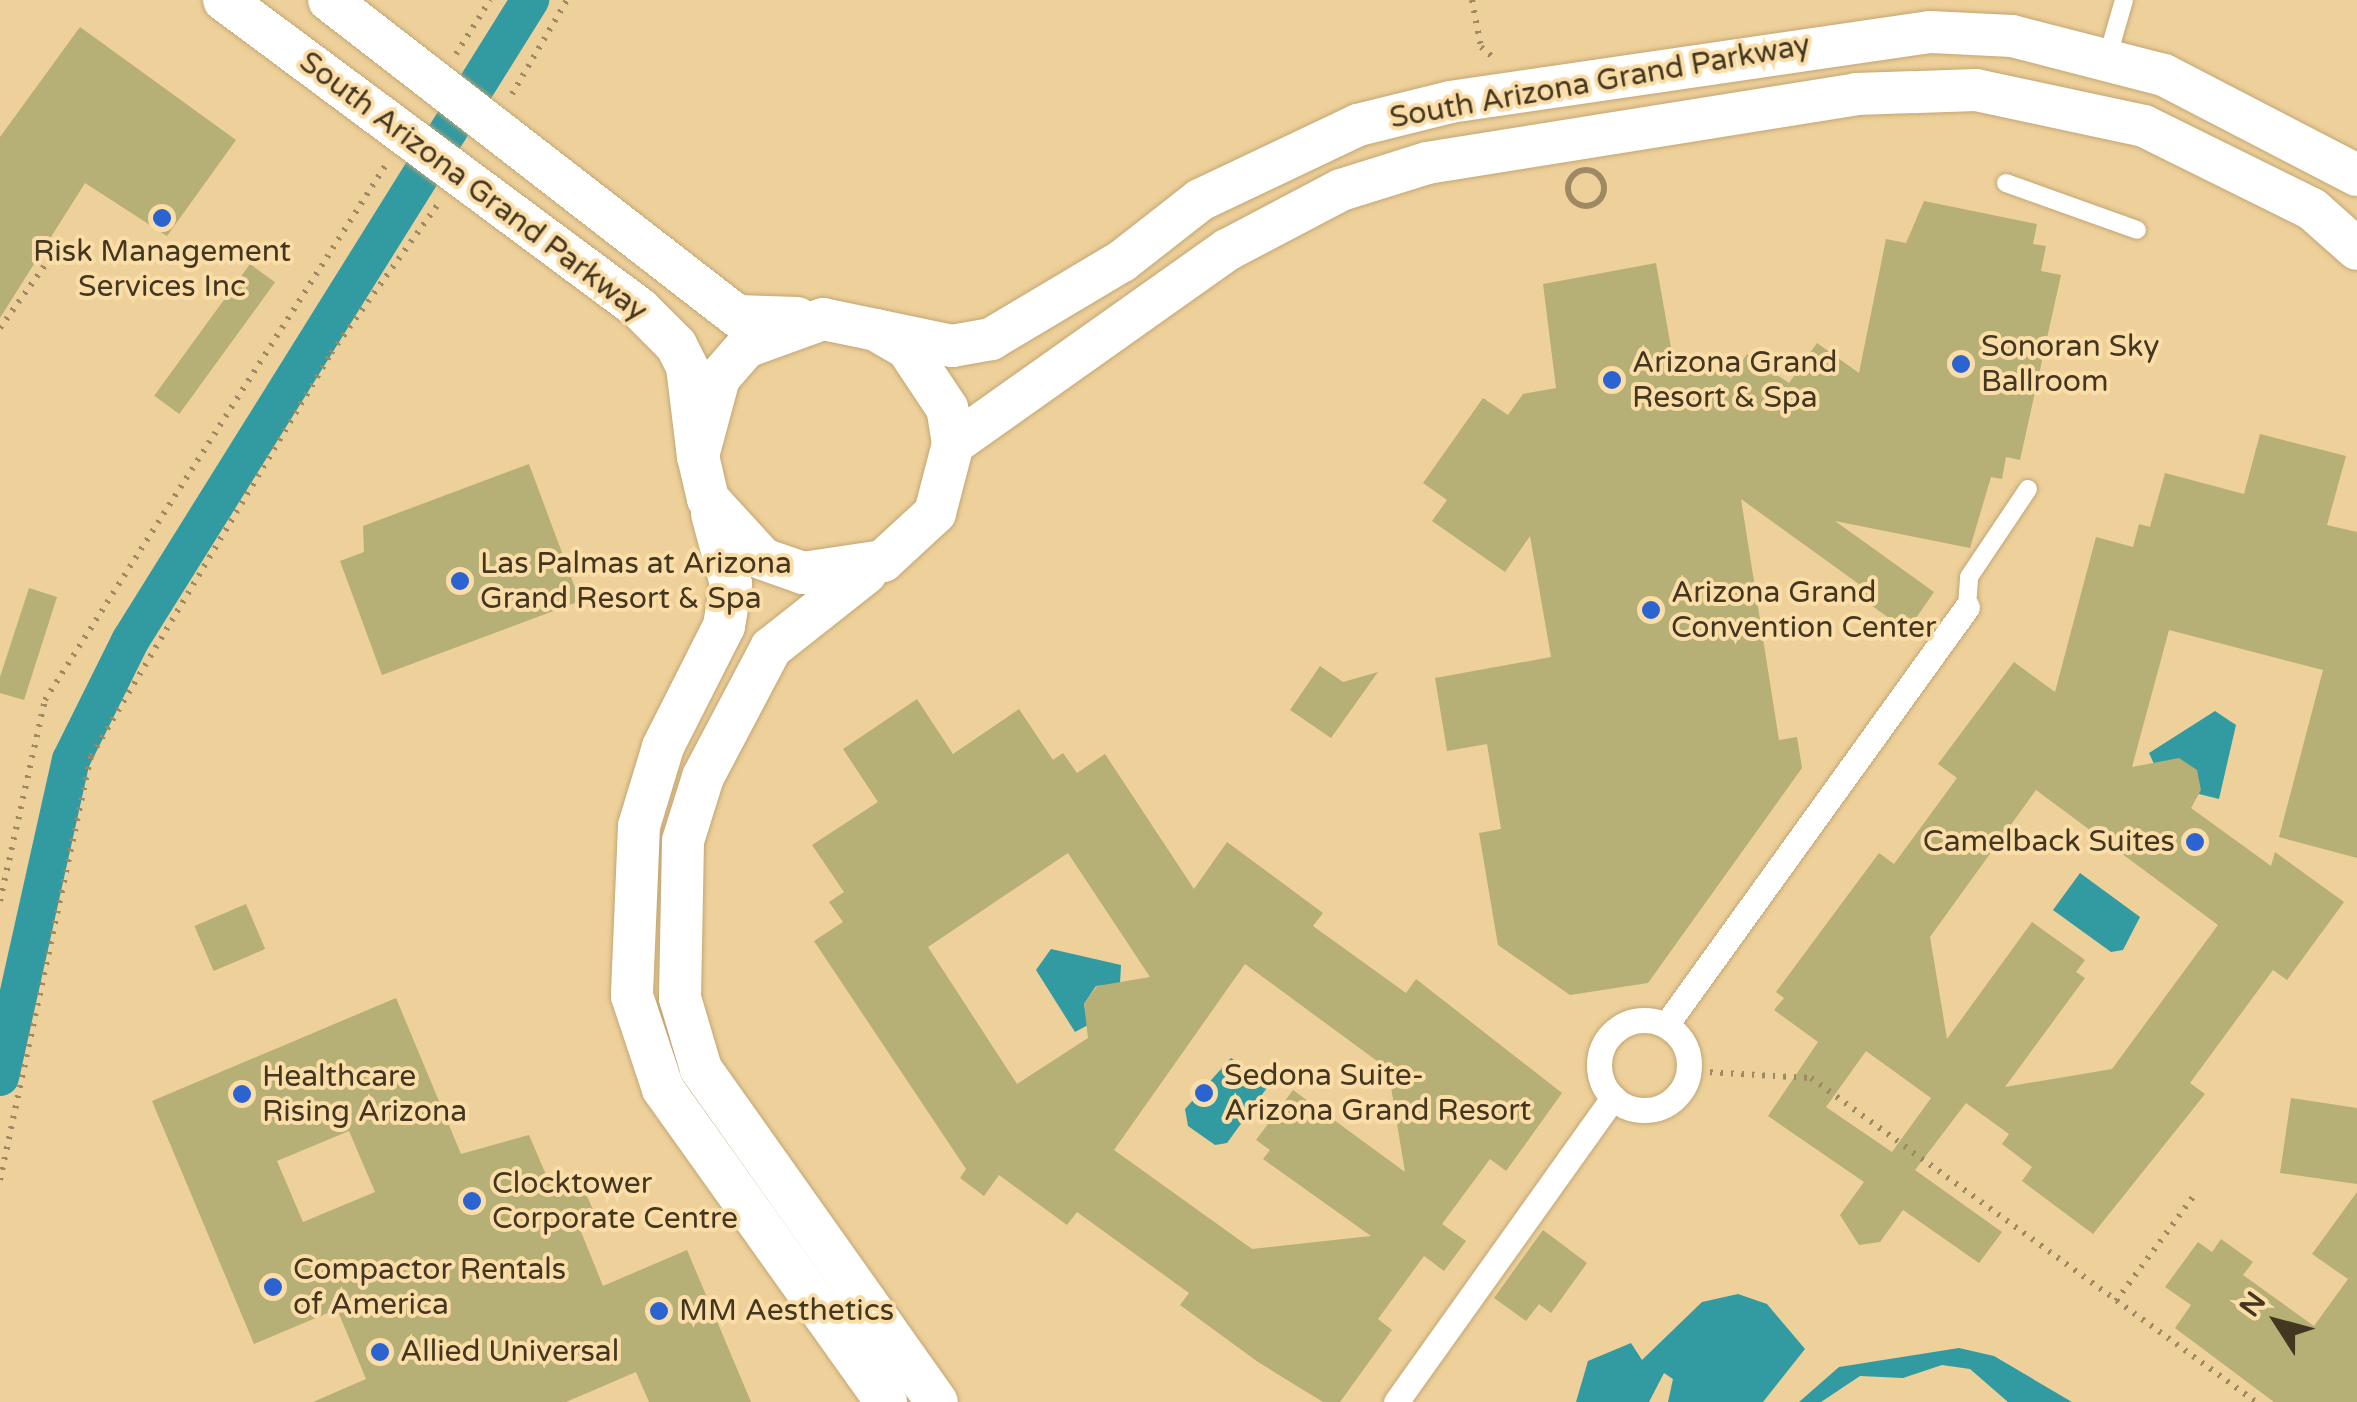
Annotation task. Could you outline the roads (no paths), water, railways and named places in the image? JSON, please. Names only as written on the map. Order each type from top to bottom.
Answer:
[{"type":"street","name":"South Arizona Grand Parkway","points":[[224,0],[640,309],[676,346],[708,499],[731,534],[803,574],[883,561]]},
{"type":"street","name":"South Arizona Grand Parkway","points":[[330,0],[488,117],[737,316],[822,319],[952,346],[991,339],[1289,151],[1450,102],[1930,32],[2012,36],[2164,75],[2357,174]]},
{"type":"street","name":"South Arizona Grand Parkway","points":[[876,330],[932,376],[953,444],[1227,250],[1341,190],[1427,163],[1856,94],[1976,90],[2144,126],[2312,208],[2357,249]]},
{"type":"street","name":"South Arizona Grand Parkway","points":[[698,456],[719,378],[746,347],[822,319]]},
{"type":"street","points":[[937,1402],[701,1069],[680,998],[683,841],[703,777],[771,648],[883,561],[935,513],[953,444]]},
{"type":"street","points":[[708,499],[731,584],[724,626],[663,746],[638,826],[632,996],[663,1089],[886,1402]]},
{"type":"street","points":[[1666,1025],[1966,607]]},
{"type":"street","points":[[1642,1020],[1666,1025],[1684,1044],[1689,1070],[1677,1096],[1652,1110],[1613,1098],[1598,1070],[1608,1037],[1642,1020]]},
{"type":"street","points":[[1396,1402],[1613,1098]]},
{"type":"lane","points":[[2106,60],[2124,0]]},
{"type":"lane","points":[[2006,183],[2137,230]]},
{"type":"lane","points":[[1966,607],[1969,576],[2028,489]]},
{"type":"water","points":[[2215,711],[2236,725],[2219,799],[2199,794],[2197,771],[2155,766],[2149,753]]},
{"type":"water","points":[[2080,873],[2140,917],[2123,950],[2111,952],[2053,910]]},
{"type":"water","points":[[1051,949],[1121,965],[1120,984],[1096,986],[1084,1004],[1088,1025],[1075,1032],[1036,970]]},
{"type":"water","points":[[1231,1058],[1269,1085],[1227,1143],[1215,1145],[1188,1126],[1185,1109]]},
{"type":"water","points":[[1738,1294],[1767,1304],[1805,1349],[1763,1402],[1668,1402],[1673,1379],[1664,1373],[1649,1402],[1576,1402],[1588,1361],[1631,1343],[1642,1360],[1702,1302]]},
{"type":"water","points":[[1959,1348],[1994,1356],[2072,1402],[2008,1402],[1970,1369],[1942,1365],[1903,1378],[1860,1376],[1821,1402],[1799,1402],[1839,1367]]},
{"type":"waterway","points":[[0,1077],[71,760],[130,641],[530,0]]},
{"type":"place","name":"Risk Management Services Inc","points":[[162,218]]},
{"type":"place","name":"Sonoran Sky Ballroom","points":[[1961,364]]},
{"type":"place","name":"Arizona Grand Resort & Spa","points":[[1612,380]]},
{"type":"place","name":"Las Palmas at Arizona Grand Resort & Spa","points":[[460,581]]},
{"type":"place","name":"Arizona Grand Convention Center","points":[[1651,610]]},
{"type":"place","name":"Camelback Suites","points":[[2195,842]]},
{"type":"place","name":"Sedona Suite- Arizona Grand Resort","points":[[1204,1093]]},
{"type":"place","name":"Healthcare Rising Arizona","points":[[242,1094]]},
{"type":"place","name":"Clocktower Corporate Centre","points":[[472,1201]]},
{"type":"place","name":"Compactor Rentals of America","points":[[273,1287]]},
{"type":"place","name":"MM Aesthetics","points":[[659,1311]]},
{"type":"place","name":"Allied Universal","points":[[380,1352]]}]
